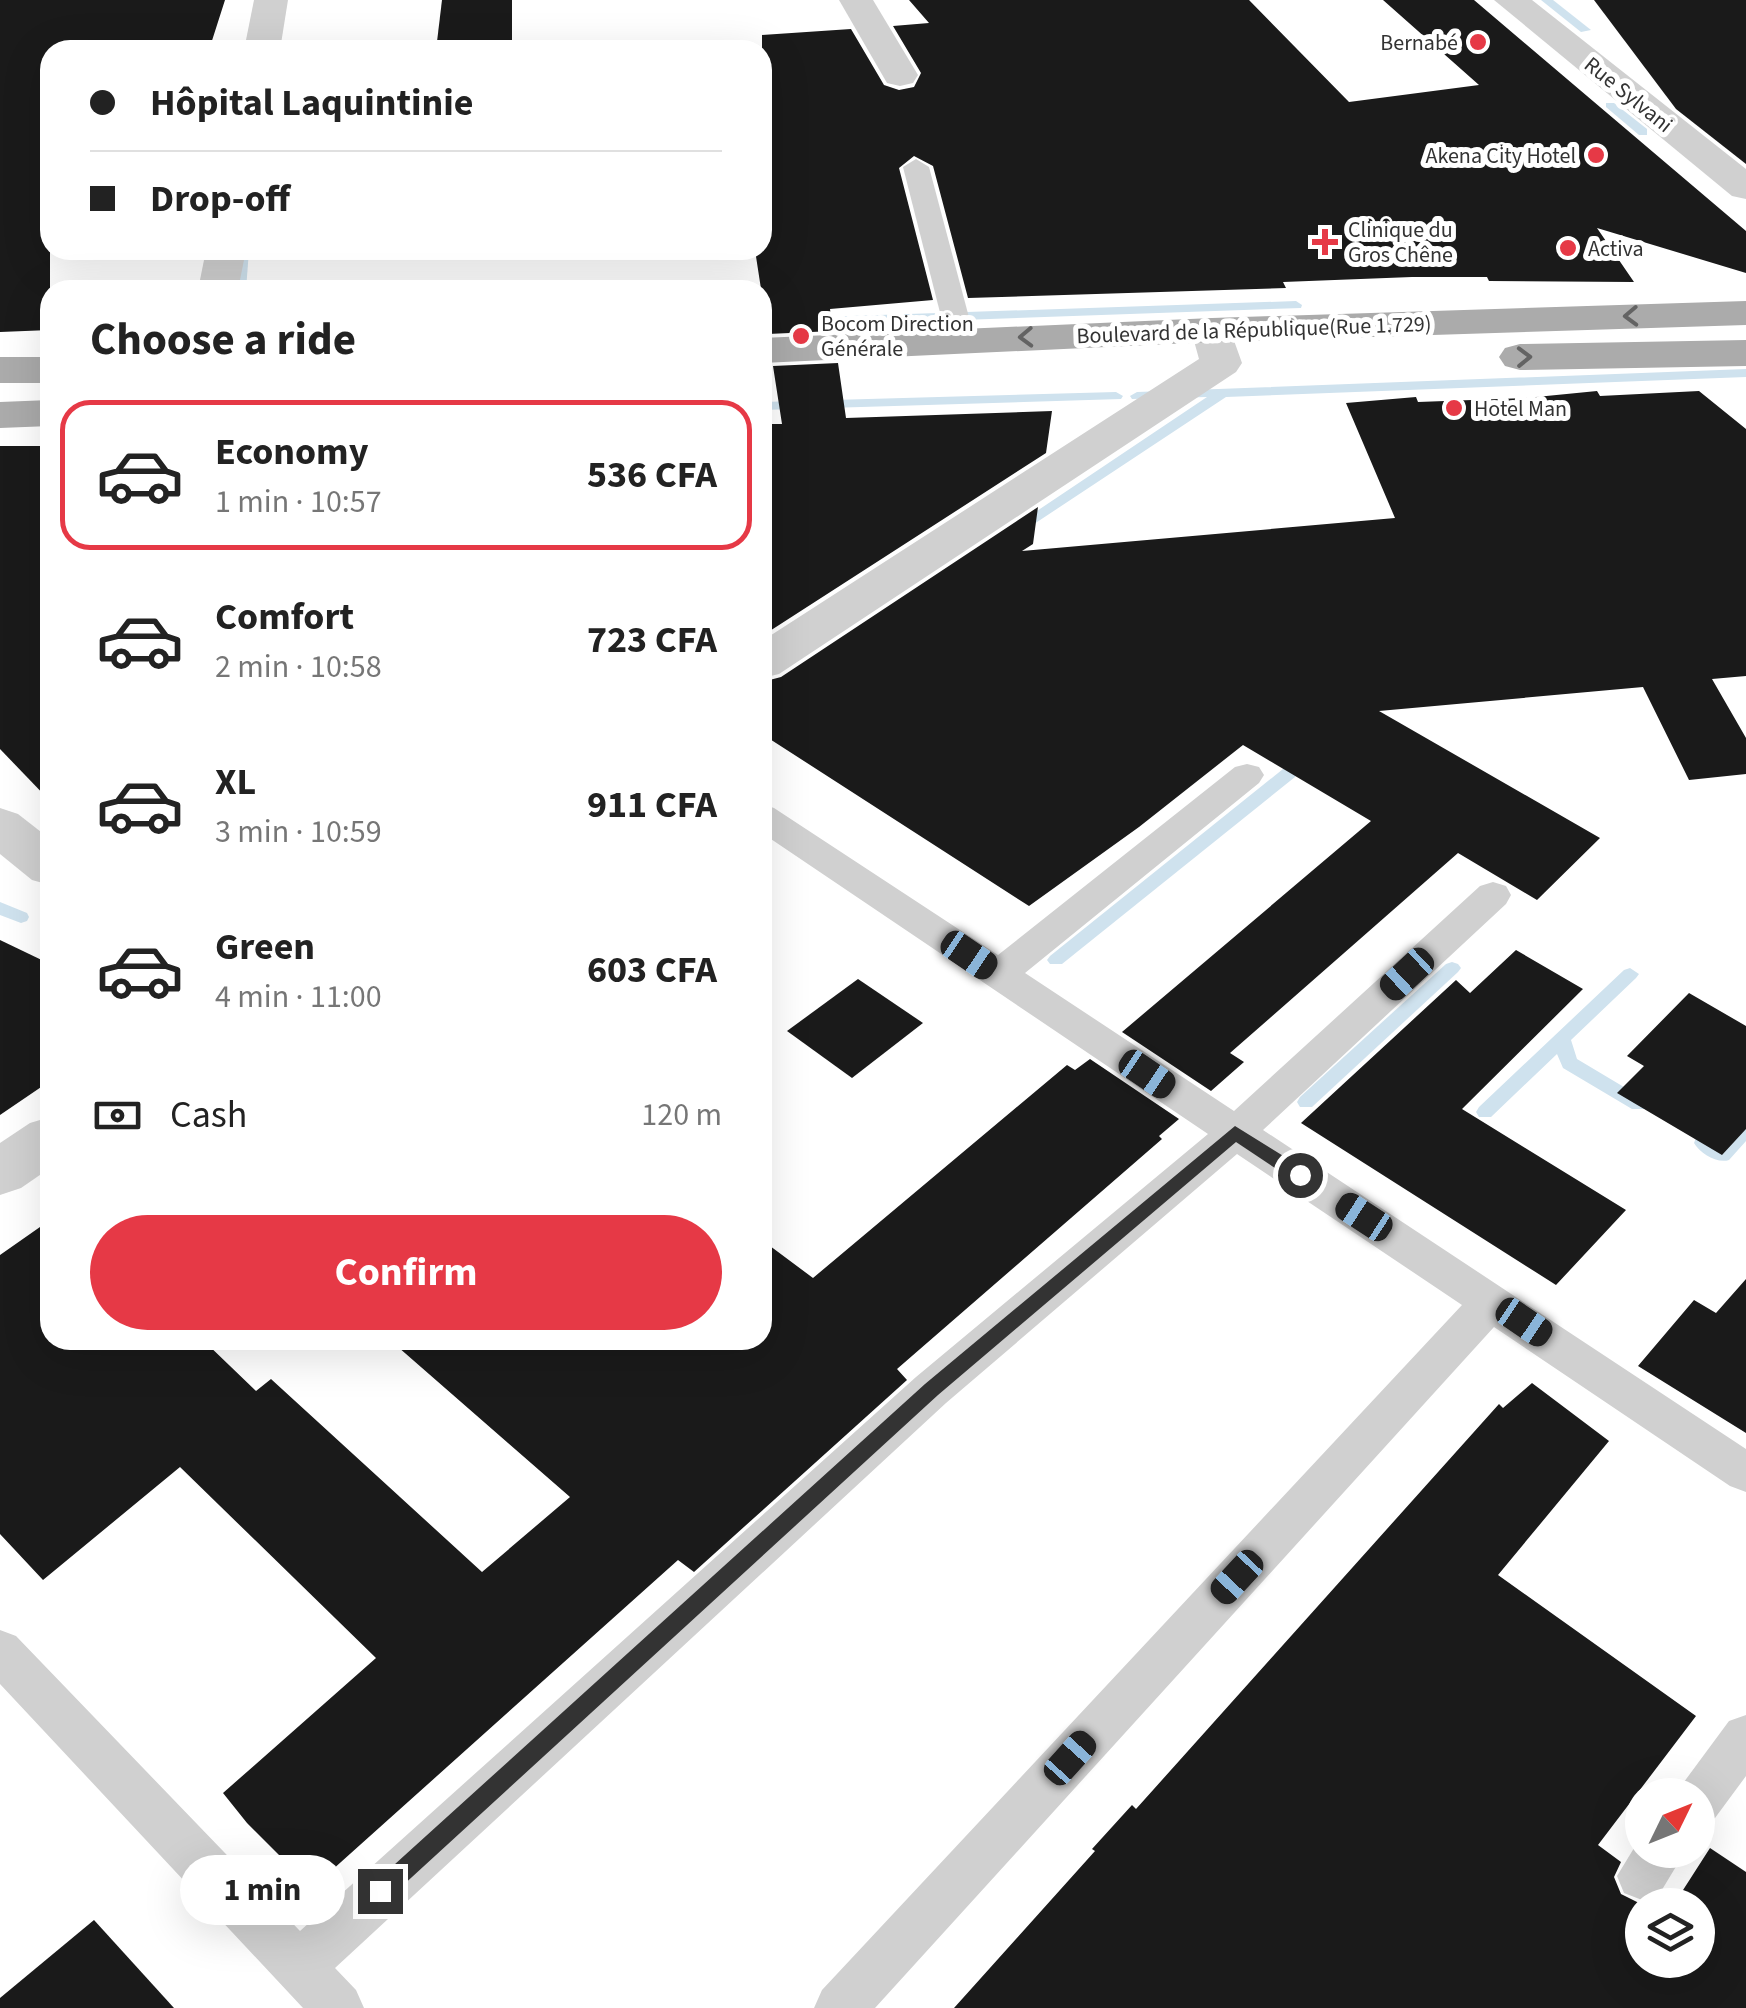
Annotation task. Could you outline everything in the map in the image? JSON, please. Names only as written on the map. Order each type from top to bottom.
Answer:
[{"type":"main road","name":"Boulevard de la République(Rue 1.729)","points":[[772,385],[1216,346],[1746,312]]},
{"type":"main road","name":"Boulevard de la République(Rue 1.729)","points":[[772,350],[961,340],[1746,353]]},
{"type":"main road","points":[[0,370],[40,370]]},
{"type":"main road","points":[[0,415],[40,413]]},
{"type":"street","points":[[264,40],[271,0]]},
{"type":"street","points":[[856,0],[900,74]]},
{"type":"street","name":"Rue Sylvani","points":[[1512,0],[1746,188]]},
{"type":"street","points":[[772,656],[1216,346]]},
{"type":"street","points":[[0,1172],[40,1145]]},
{"type":"lane","points":[[916,167],[961,340]]},
{"type":"lane","points":[[999,974],[1247,775]]},
{"type":"lane","points":[[772,823],[1746,1474]]},
{"type":"lane","points":[[298,1967],[931,1390],[1235,1133],[1492,895]]},
{"type":"lane","points":[[840,2008],[1492,1301]]},
{"type":"lane","points":[[0,1651],[338,2008]]},
{"type":"lane","points":[[1715,1779],[1746,1736]]},
{"type":"building","points":[[0,0],[225,0],[212,40],[40,40],[40,260],[50,260],[50,280],[40,280],[40,330],[0,332]]},
{"type":"building","points":[[442,0],[512,0],[512,40],[437,40]]},
{"type":"building","points":[[909,0],[1249,0],[1349,102],[1479,85],[1383,0],[1474,0],[1746,231],[1746,273],[1597,228],[1634,282],[1412,277],[1283,282],[1286,288],[968,298],[933,166],[914,156],[899,168],[933,300],[830,309],[833,331],[772,334],[772,280],[760,280],[757,260],[772,260],[772,40],[762,40],[762,35],[851,29],[884,85],[899,90],[914,87],[921,73],[893,26],[929,23]]},
{"type":"building","points":[[1594,0],[1746,0],[1746,164],[1676,109]]},
{"type":"building","points":[[838,363],[846,418],[1052,411],[1046,453],[772,630],[772,424],[782,424],[773,366]]},
{"type":"building","points":[[1597,391],[1600,396],[1699,391],[1746,429],[1746,676],[1712,679],[1746,738],[1746,774],[1689,780],[1643,687],[1379,711],[1600,838],[1537,900],[1458,853],[1230,1053],[1244,1062],[1211,1091],[1122,1032],[1371,821],[1243,745],[1139,827],[1029,906],[772,740],[772,679],[1038,507],[1033,544],[1022,551],[1395,518],[1346,403],[1416,397],[1418,402]]},
{"type":"building","points":[[0,446],[40,446],[40,791],[0,749]]},
{"type":"building","points":[[0,940],[40,959],[40,1088],[0,1115]]},
{"type":"building","points":[[1516,950],[1583,989],[1462,1109],[1626,1210],[1556,1285],[1301,1123],[1456,980],[1470,993]]},
{"type":"building","points":[[858,979],[923,1023],[852,1078],[787,1031]]},
{"type":"building","points":[[1689,993],[1746,1026],[1746,1129],[1722,1155],[1617,1093],[1644,1066],[1627,1056]]},
{"type":"building","points":[[1090,1059],[1179,1119],[1159,1136],[1162,1139],[897,1369],[907,1380],[694,1572],[678,1560],[312,1888],[223,1793],[376,1658],[180,1467],[43,1580],[0,1534],[0,1255],[40,1227],[40,1350],[213,1350],[256,1391],[271,1379],[482,1572],[570,1497],[401,1350],[772,1350],[772,1247],[813,1278],[1067,1065],[1075,1070]]},
{"type":"building","points":[[1746,1279],[1746,1433],[1638,1366],[1694,1300],[1716,1313]]},
{"type":"building","points":[[1532,1383],[1609,1441],[1498,1575],[1696,1716],[1649,1778],[1625,1778],[1625,1809],[1598,1845],[1621,1862],[1614,1877],[1625,1896],[1625,1978],[1715,1978],[1715,1888],[1684,1888],[1697,1868],[1715,1868],[1715,1851],[1746,1872],[1746,2008],[954,2008],[1095,1851],[1092,1849],[1132,1805],[1136,1809],[1499,1404],[1503,1408]]},
{"type":"building","points":[[94,1920],[174,2008],[0,2008],[0,1998]]},
{"type":"waterway","points":[[1546,0],[1585,30]]},
{"type":"waterway","points":[[1610,105],[1643,132]]},
{"type":"waterway","points":[[241,280],[242,260]]},
{"type":"waterway","points":[[772,323],[1296,305]]},
{"type":"waterway","points":[[1223,393],[1746,373]]},
{"type":"waterway","points":[[1020,527],[1223,393]]},
{"type":"waterway","points":[[1137,396],[1223,393]]},
{"type":"waterway","points":[[772,406],[1116,396]]},
{"type":"waterway","points":[[1056,960],[1289,773]]},
{"type":"waterway","points":[[0,908],[21,917]]},
{"type":"waterway","points":[[1306,1102],[1452,968]]},
{"type":"waterway","points":[[1485,1112],[1630,974]]},
{"type":"waterway","points":[[1562,1039],[1569,1063],[1638,1104]]},
{"type":"waterway","points":[[1703,1143],[1722,1155],[1746,1129]]},
{"type":"place","name":"Bernabé","points":[[1478,42]]},
{"type":"place","name":"Akena City Hotel","points":[[1596,155]]},
{"type":"place","name":"Clinique du Gros Chêne","points":[[1325,242]]},
{"type":"place","name":"Activa","points":[[1568,248]]},
{"type":"place","name":"Bocom Direction Générale","points":[[801,336]]},
{"type":"place","name":"Hotel Man","points":[[1454,408]]},
{"type":"route","points":[[380,1891],[931,1390],[1235,1133],[1300,1175]]}]
